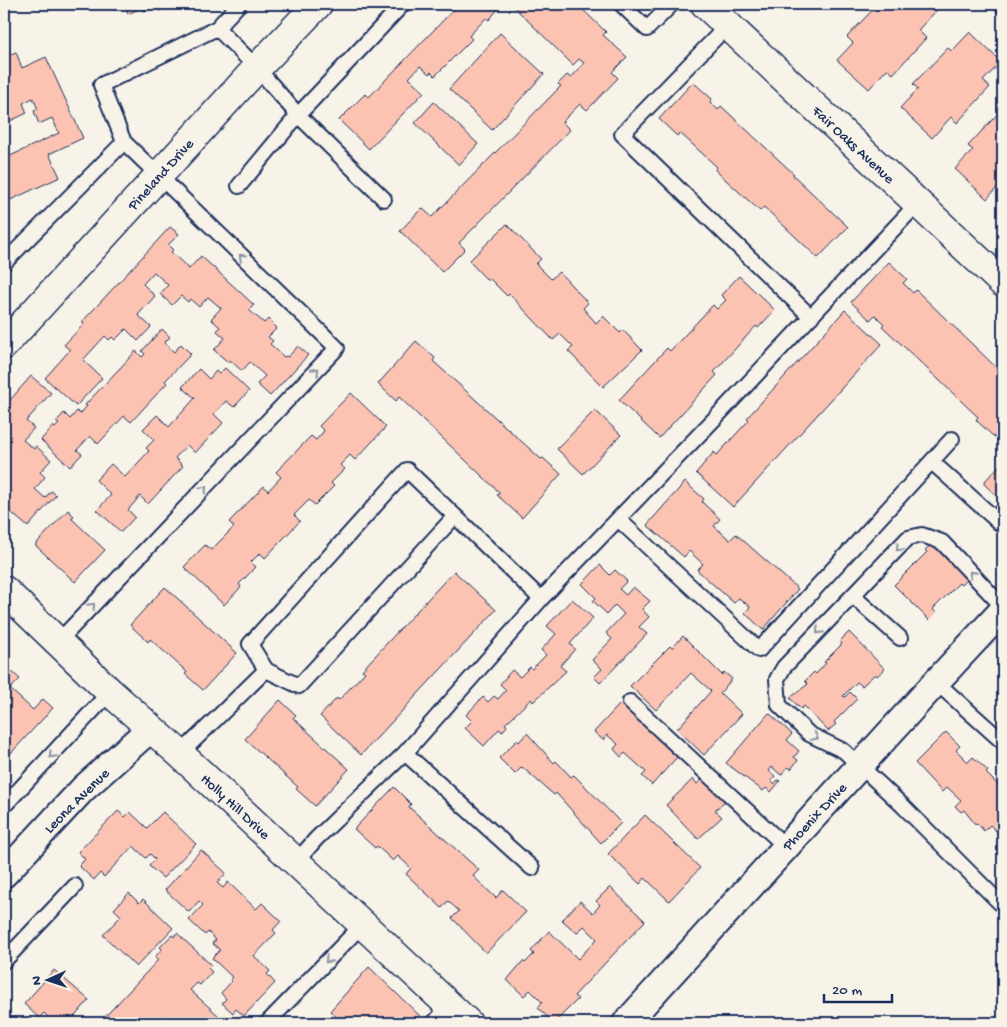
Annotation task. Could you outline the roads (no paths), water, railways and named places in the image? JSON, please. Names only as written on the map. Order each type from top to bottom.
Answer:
[{"type":"street","name":"Pineland Drive","points":[[4,345],[257,68],[318,4]]},
{"type":"street","name":"Fair Oaks Avenue","points":[[704,4],[1003,284]]},
{"type":"street","name":"Holly Hill Drive","points":[[4,590],[110,692],[180,754],[362,925],[450,1018]]},
{"type":"street","name":"Phoenix Drive","points":[[626,1023],[1003,608]]},
{"type":"street","name":"Leona Avenue","points":[[4,874],[83,789],[151,728]]},
{"type":"lane","points":[[58,642],[337,348],[124,142],[101,85],[217,28],[239,4]]},
{"type":"lane","points":[[240,186],[298,115],[403,4]]},
{"type":"lane","points":[[621,4],[647,29],[672,4]]},
{"type":"lane","points":[[728,25],[622,134],[811,317]]},
{"type":"lane","points":[[217,28],[257,68],[298,115],[384,199]]},
{"type":"lane","points":[[4,263],[124,142]]},
{"type":"lane","points":[[296,862],[316,839],[406,753],[541,599],[918,203]]},
{"type":"lane","points":[[618,519],[759,650],[952,439]]},
{"type":"lane","points":[[932,462],[1003,526]]},
{"type":"lane","points":[[455,516],[298,686],[266,670],[250,644],[407,470],[455,516],[541,599]]},
{"type":"lane","points":[[1003,608],[942,542],[922,535],[908,538],[784,667],[777,679],[779,705],[809,734],[844,751],[896,799],[1003,906]]},
{"type":"lane","points":[[853,596],[900,638]]},
{"type":"lane","points":[[180,754],[266,670]]},
{"type":"lane","points":[[936,682],[1003,742]]},
{"type":"lane","points":[[4,806],[110,692]]},
{"type":"lane","points":[[630,702],[786,847]]},
{"type":"lane","points":[[406,753],[532,868]]},
{"type":"lane","points":[[4,961],[74,886]]},
{"type":"lane","points":[[267,1023],[362,925]]}]
